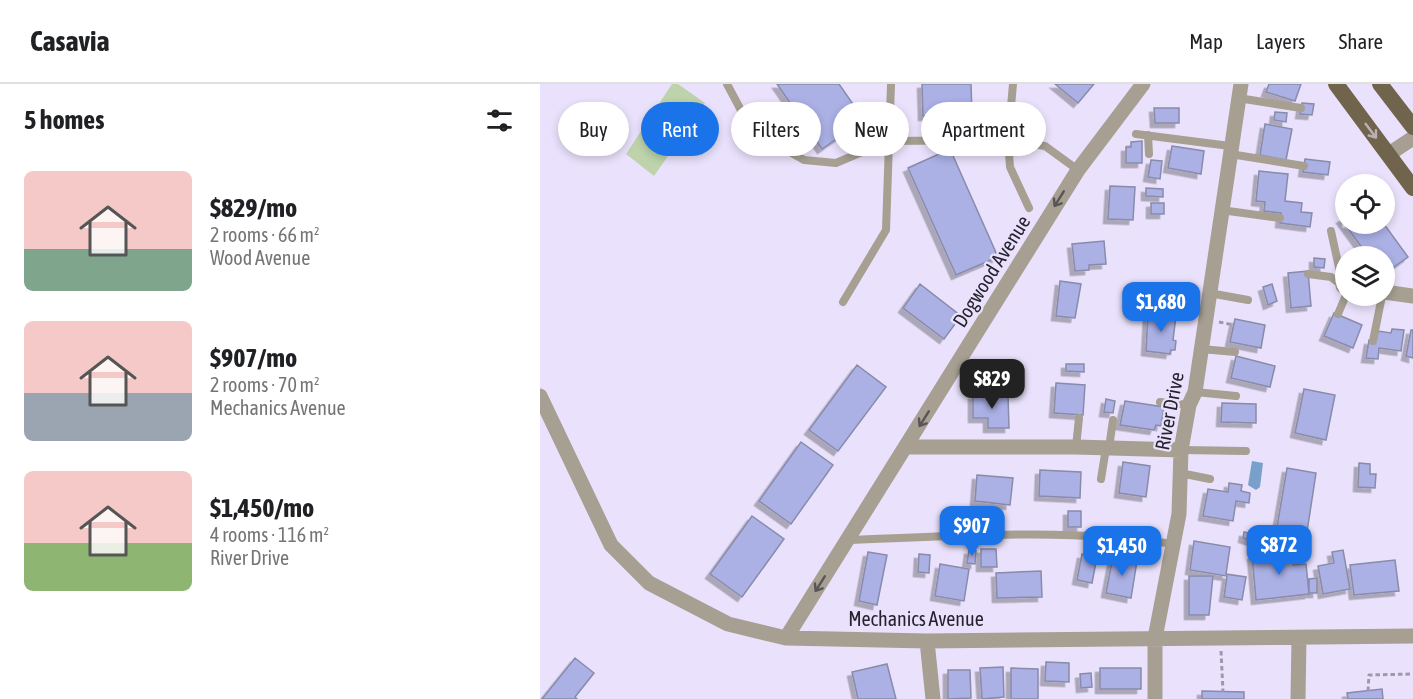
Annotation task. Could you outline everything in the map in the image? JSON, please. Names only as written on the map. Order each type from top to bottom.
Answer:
[{"type":"main road","points":[[1336,84],[1413,188]]},
{"type":"main road","points":[[1380,84],[1413,127]]},
{"type":"street","name":"Dogwood Avenue","points":[[786,638],[1078,170],[1143,84]]},
{"type":"street","name":"River Drive","points":[[1155,699],[1155,638],[1179,514],[1181,450],[1201,349],[1229,150],[1240,91]]},
{"type":"street","points":[[1389,154],[1413,138]]},
{"type":"street","points":[[1395,295],[1413,296]]},
{"type":"street","name":"Mechanics Avenue","points":[[540,396],[611,545],[649,583],[728,624],[786,638],[927,641],[1413,636]]},
{"type":"street","points":[[907,447],[1076,447],[1181,450]]},
{"type":"street","points":[[1298,699],[1299,638]]},
{"type":"street","points":[[927,641],[933,699]]},
{"type":"lane","points":[[727,84],[743,114],[764,135],[804,160],[836,163],[853,156]]},
{"type":"lane","points":[[890,102],[891,84]]},
{"type":"lane","points":[[1011,102],[1013,84]]},
{"type":"lane","points":[[1240,91],[1301,108]]},
{"type":"lane","points":[[1136,134],[1304,166]]},
{"type":"lane","points":[[1148,135],[1149,154]]},
{"type":"lane","points":[[1046,147],[1078,170]]},
{"type":"lane","points":[[843,302],[886,230],[888,156]]},
{"type":"lane","points":[[1010,156],[1011,166],[1029,208]]},
{"type":"lane","points":[[1221,210],[1280,218]]},
{"type":"lane","points":[[1331,231],[1335,248]]},
{"type":"lane","points":[[1308,274],[1331,277],[1335,280]]},
{"type":"lane","points":[[1209,293],[1248,300]]},
{"type":"lane","points":[[1338,314],[1340,306]]},
{"type":"lane","points":[[1373,340],[1380,306]]},
{"type":"lane","points":[[1201,349],[1236,352]]},
{"type":"lane","points":[[1160,402],[1236,396]]},
{"type":"lane","points":[[1076,447],[1079,418]]},
{"type":"lane","points":[[1101,480],[1113,420]]},
{"type":"lane","points":[[1181,450],[1246,451]]},
{"type":"lane","points":[[1180,473],[1210,479]]},
{"type":"lane","points":[[847,540],[1059,535],[1173,544]]},
{"type":"path","points":[[1221,638],[1223,692]]},
{"type":"path","points":[[1368,691],[1369,675],[1413,674]]},
{"type":"green space","points":[[672,84],[678,84],[704,102],[660,102]]},
{"type":"green space","points":[[641,131],[641,156],[668,156],[654,176],[629,156],[629,149]]},
{"type":"water","points":[[1252,461],[1263,463],[1260,487],[1256,490],[1248,485]]},
{"type":"building","points":[[777,84],[839,84],[852,102],[833,102],[833,141],[822,149],[821,102],[789,102]]},
{"type":"building","points":[[922,84],[971,84],[972,102],[923,102]]},
{"type":"building","points":[[1055,84],[1094,84],[1078,103]]},
{"type":"building","points":[[1269,84],[1301,84],[1295,101],[1266,92]]},
{"type":"building","points":[[1302,103],[1314,104],[1312,115],[1300,114]]},
{"type":"building","points":[[1154,108],[1179,108],[1179,123],[1155,123]]},
{"type":"building","points":[[1275,112],[1287,113],[1286,122],[1274,120]]},
{"type":"building","points":[[1265,124],[1292,129],[1286,160],[1260,155]]},
{"type":"building","points":[[1142,141],[1142,163],[1126,163],[1126,147],[1131,147],[1131,142]]},
{"type":"building","points":[[1172,146],[1204,151],[1201,174],[1168,168]]},
{"type":"building","points":[[935,156],[953,156],[998,257],[956,275],[908,168]]},
{"type":"building","points":[[1305,159],[1330,162],[1328,175],[1303,172]]},
{"type":"building","points":[[1151,160],[1162,161],[1160,179],[1148,177]]},
{"type":"building","points":[[1259,171],[1288,174],[1285,201],[1302,203],[1301,212],[1312,213],[1310,227],[1280,223],[1281,213],[1264,211],[1265,202],[1256,201]]},
{"type":"building","points":[[1110,186],[1135,187],[1133,220],[1108,219]]},
{"type":"building","points":[[1146,188],[1163,189],[1163,197],[1146,196]]},
{"type":"building","points":[[1151,203],[1164,203],[1164,214],[1151,214]]},
{"type":"building","points":[[1352,234],[1391,234],[1408,257],[1395,266],[1395,246],[1361,246]]},
{"type":"building","points":[[1104,241],[1106,264],[1089,265],[1089,270],[1075,271],[1072,244]]},
{"type":"building","points":[[1314,258],[1325,259],[1324,268],[1314,267]]},
{"type":"building","points":[[1308,271],[1311,306],[1291,308],[1288,273]]},
{"type":"building","points":[[1060,281],[1081,284],[1075,318],[1056,316]]},
{"type":"building","points":[[920,284],[961,316],[944,339],[903,308]]},
{"type":"building","points":[[1272,284],[1277,301],[1268,305],[1263,287]]},
{"type":"building","points":[[1148,313],[1176,316],[1173,340],[1176,341],[1175,350],[1171,350],[1170,354],[1146,351]]},
{"type":"building","points":[[1334,313],[1362,325],[1353,348],[1324,336]]},
{"type":"building","points":[[1235,319],[1265,325],[1261,348],[1230,342]]},
{"type":"building","points":[[1392,329],[1404,330],[1401,351],[1379,348],[1378,359],[1366,358],[1369,340],[1376,341],[1378,331],[1391,333]]},
{"type":"building","points":[[1411,330],[1413,330],[1413,358],[1406,356]]},
{"type":"building","points":[[1236,356],[1275,366],[1270,387],[1231,378]]},
{"type":"building","points":[[1066,364],[1084,364],[1084,372],[1066,371]]},
{"type":"building","points":[[857,365],[886,387],[838,451],[809,430]]},
{"type":"building","points":[[1056,383],[1085,385],[1083,415],[1054,413]]},
{"type":"building","points":[[1304,389],[1335,395],[1326,440],[1295,433]]},
{"type":"building","points":[[1008,394],[1009,428],[988,428],[988,418],[973,418],[973,395]]},
{"type":"building","points":[[1106,399],[1115,401],[1113,413],[1104,412]]},
{"type":"building","points":[[1125,401],[1164,407],[1161,426],[1156,425],[1154,430],[1120,425]]},
{"type":"building","points":[[1222,403],[1256,404],[1256,423],[1221,422]]},
{"type":"building","points":[[801,442],[833,465],[791,524],[759,501]]},
{"type":"building","points":[[1123,462],[1150,466],[1146,497],[1119,493]]},
{"type":"building","points":[[1359,463],[1370,464],[1370,474],[1376,474],[1375,488],[1358,487]]},
{"type":"building","points":[[1287,468],[1316,473],[1307,532],[1277,527]]},
{"type":"building","points":[[1040,470],[1081,472],[1080,498],[1039,496]]},
{"type":"building","points":[[977,475],[1013,478],[1010,505],[975,501]]},
{"type":"building","points":[[1229,483],[1242,485],[1241,491],[1250,493],[1249,503],[1236,501],[1233,521],[1203,516],[1208,489],[1228,492]]},
{"type":"building","points":[[1068,511],[1081,511],[1081,527],[1068,527]]},
{"type":"building","points":[[752,516],[784,539],[742,597],[710,574]]},
{"type":"building","points":[[1244,532],[1254,534],[1253,541],[1243,538]]},
{"type":"building","points":[[1194,541],[1230,547],[1226,574],[1246,577],[1242,600],[1224,597],[1227,576],[1190,570]]},
{"type":"building","points":[[1138,543],[1145,544],[1143,554],[1136,553]]},
{"type":"building","points":[[981,549],[996,549],[997,567],[981,567]]},
{"type":"building","points":[[969,550],[976,551],[975,564],[967,563]]},
{"type":"building","points":[[1343,550],[1350,589],[1323,594],[1318,566],[1334,563],[1332,552]]},
{"type":"building","points":[[1292,551],[1293,565],[1306,564],[1309,594],[1256,600],[1252,555]]},
{"type":"building","points":[[868,552],[887,555],[877,605],[859,601]]},
{"type":"building","points":[[919,554],[930,555],[929,573],[918,572]]},
{"type":"building","points":[[1082,554],[1097,557],[1092,583],[1077,580]]},
{"type":"building","points":[[1113,556],[1137,561],[1131,598],[1106,593]]},
{"type":"building","points":[[1395,560],[1399,591],[1354,595],[1350,565]]},
{"type":"building","points":[[940,564],[969,569],[964,601],[935,596]]},
{"type":"building","points":[[1041,571],[1042,597],[997,598],[996,573]]},
{"type":"building","points":[[1189,576],[1213,576],[1209,615],[1189,615]]},
{"type":"building","points":[[1317,578],[1317,593],[1309,593],[1309,579]]},
{"type":"building","points":[[575,658],[594,673],[575,697],[577,699],[542,699]]},
{"type":"building","points":[[1046,662],[1069,663],[1069,682],[1045,681]]},
{"type":"building","points":[[887,664],[896,699],[858,699],[852,672]]},
{"type":"building","points":[[1003,667],[1004,697],[982,699],[980,668]]},
{"type":"building","points":[[1011,668],[1038,669],[1038,699],[1011,699]]},
{"type":"building","points":[[1100,668],[1141,668],[1141,689],[1100,689]]},
{"type":"building","points":[[948,670],[970,670],[971,698],[948,699]]},
{"type":"building","points":[[1091,673],[1092,687],[1081,688],[1080,674]]},
{"type":"building","points":[[1382,689],[1383,699],[1348,699],[1347,693]]},
{"type":"building","points":[[1202,691],[1244,692],[1244,699],[1202,699]]}]
